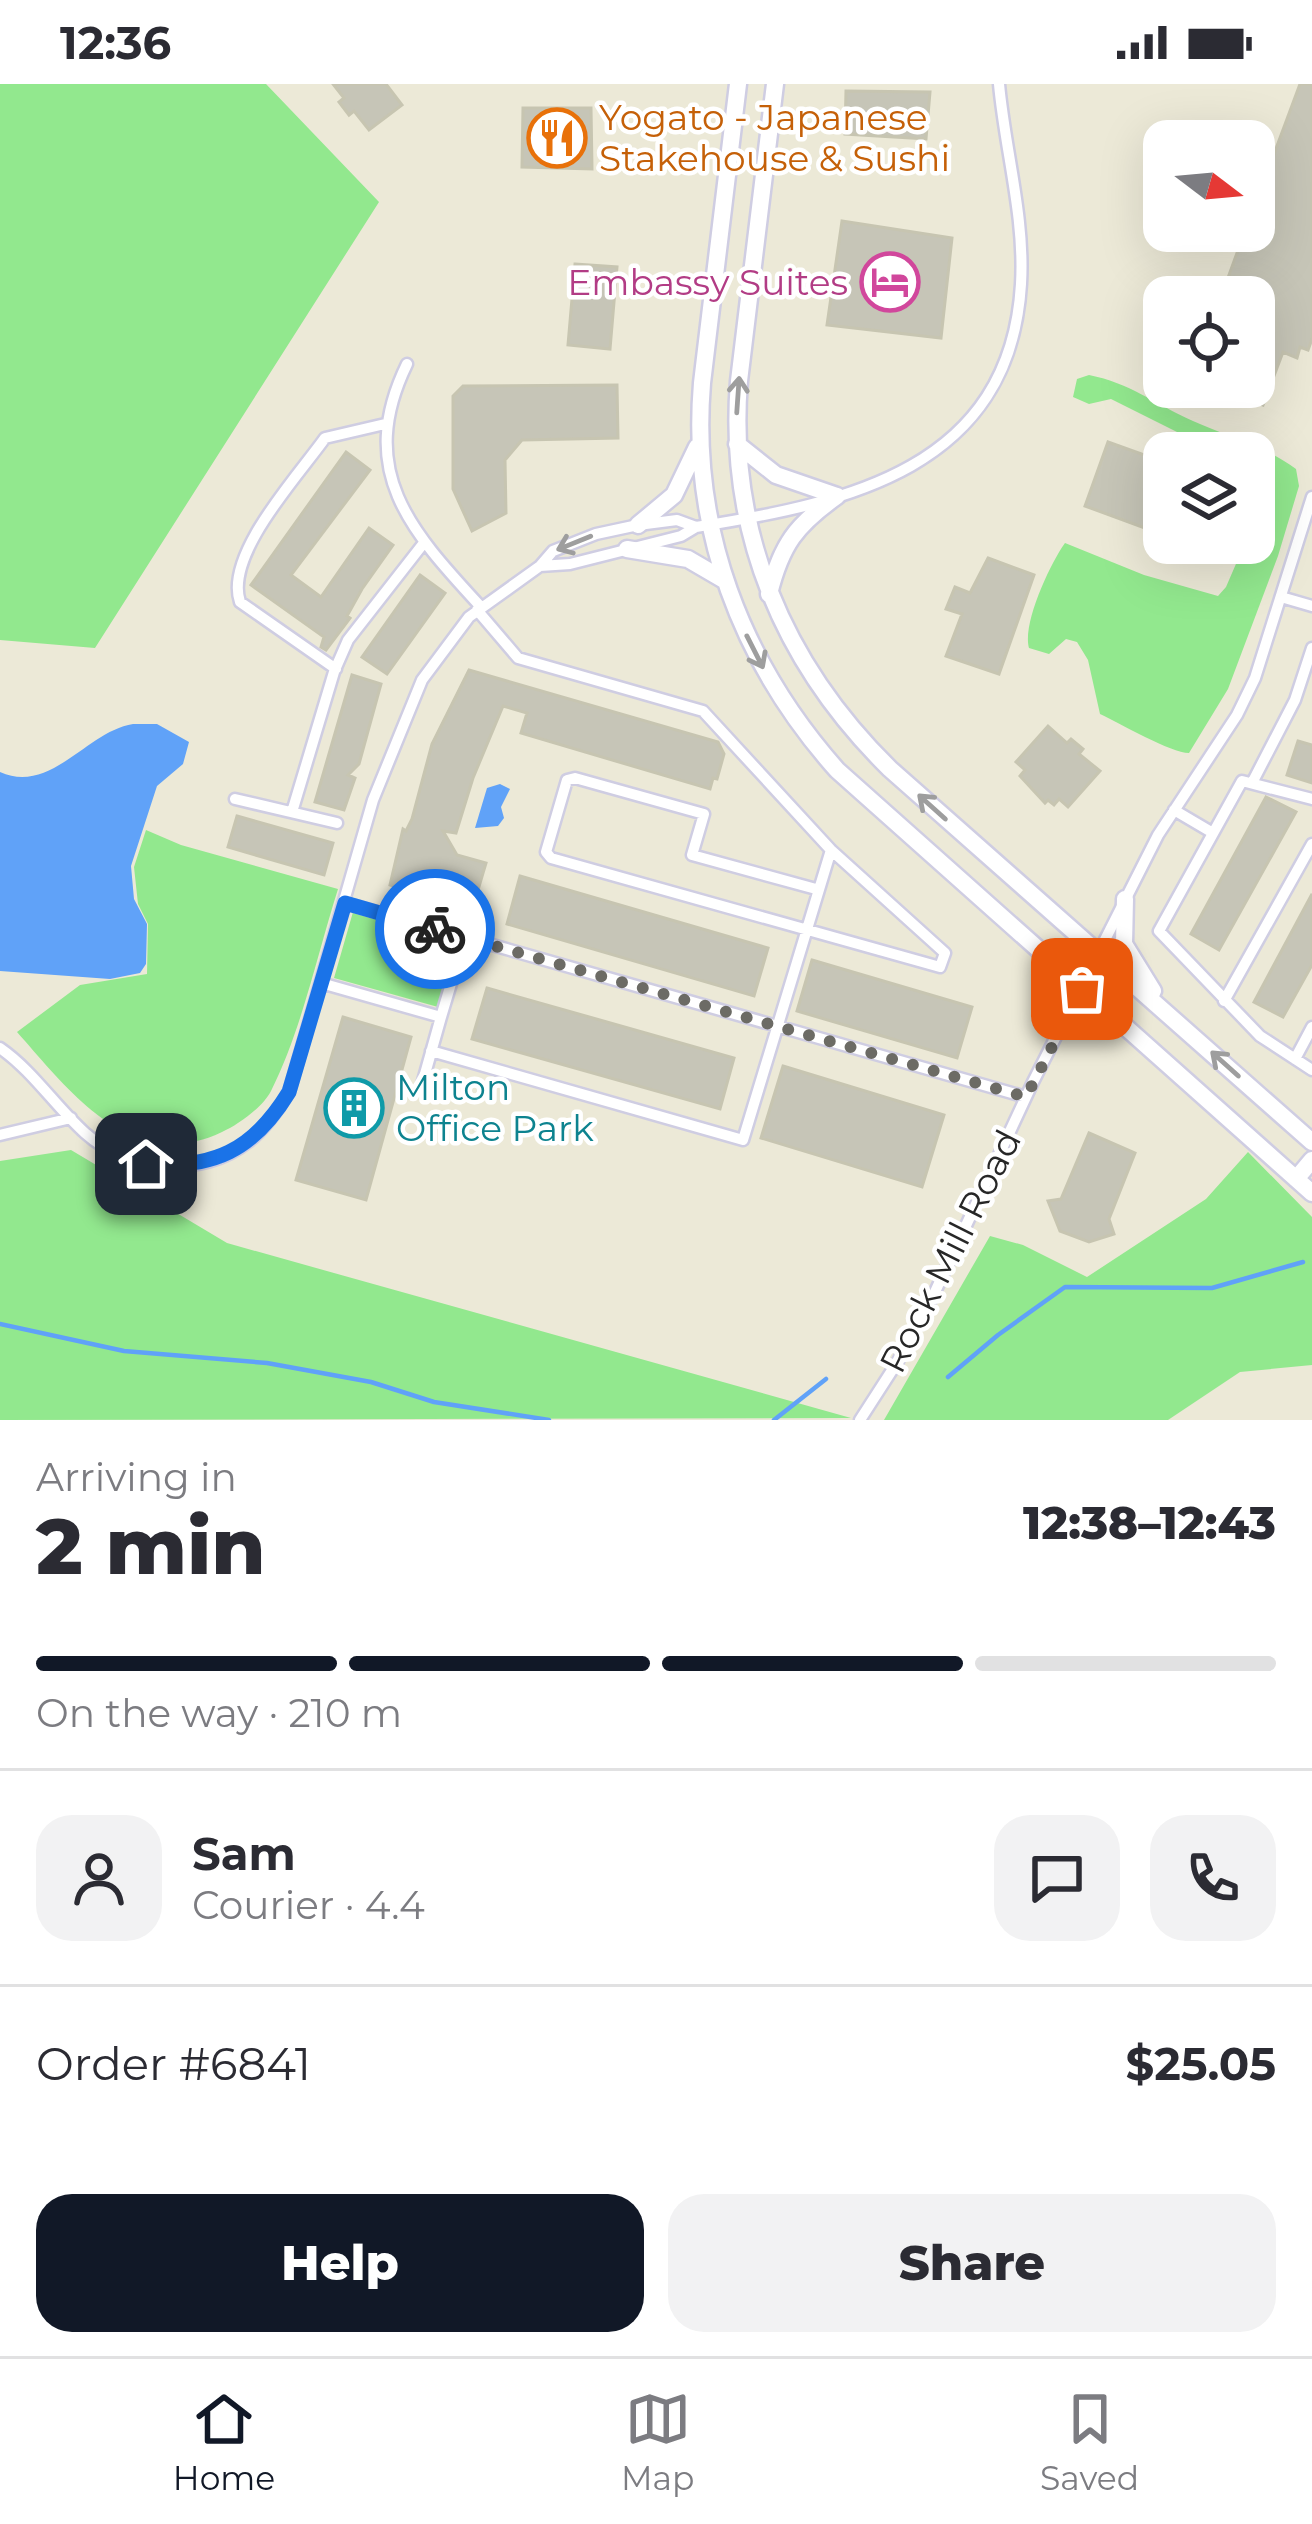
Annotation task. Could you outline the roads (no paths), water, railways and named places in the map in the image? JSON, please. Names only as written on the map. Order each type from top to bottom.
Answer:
[{"type":"street","points":[[738,84],[704,365],[703,526],[764,671],[816,747],[856,788],[1312,1192]]},
{"type":"street","points":[[775,84],[739,381],[737,444],[746,519],[769,595],[817,686],[865,745],[1312,1142]]},
{"type":"street","points":[[540,566],[570,564],[703,526],[878,485],[922,463],[952,440],[986,394],[1017,319],[1021,252],[999,84]]},
{"type":"street","points":[[407,364],[385,424],[394,492],[423,544],[518,658],[703,711],[831,850],[945,953],[940,967],[551,858],[546,852],[567,780],[575,778],[704,814],[692,855],[816,889]]},
{"type":"street","points":[[336,669],[240,602],[237,578],[244,553],[325,438],[385,424]]},
{"type":"street","points":[[638,525],[674,494],[700,441]]},
{"type":"street","points":[[737,444],[776,476],[837,496]]},
{"type":"street","points":[[769,595],[787,543],[808,516],[837,496]]},
{"type":"street","name":"Rock Mill Road","points":[[860,1420],[934,1294],[1125,899],[1174,810],[1237,715],[1255,678],[1312,497]]},
{"type":"street","points":[[0,1048],[86,1135],[116,1154],[146,1164],[179,1166],[223,1156],[248,1143],[289,1092],[373,800],[422,680],[479,609],[540,566],[553,551],[638,525],[677,520],[703,526]]},
{"type":"street","points":[[292,812],[348,640],[423,544]]},
{"type":"street","points":[[627,549],[688,559],[724,580]]},
{"type":"street","points":[[1281,597],[1312,606]]},
{"type":"street","points":[[1252,783],[1295,700],[1312,648]]},
{"type":"street","points":[[1312,799],[1242,781],[1159,932],[1260,1036],[1312,1070]]},
{"type":"street","points":[[235,799],[338,823]]},
{"type":"street","points":[[1174,810],[1213,833]]},
{"type":"street","points":[[1224,1001],[1312,844]]},
{"type":"street","points":[[431,1051],[742,1140],[831,850]]},
{"type":"street","points":[[1125,899],[1124,944],[1171,1016]]},
{"type":"street","points":[[345,903],[1026,1097]]},
{"type":"street","points":[[421,1088],[465,937]]},
{"type":"street","points":[[321,983],[441,1017]]},
{"type":"street","points":[[1295,1059],[1312,1027]]},
{"type":"street","points":[[0,1135],[71,1118]]},
{"type":"street","points":[[1296,1178],[1312,1160]]},
{"type":"water","points":[[133,724],[157,724],[189,742],[183,764],[157,786],[131,866],[134,899],[147,924],[146,964],[140,973],[110,979],[0,971],[0,772],[36,775]]},
{"type":"water","points":[[500,784],[510,789],[501,807],[504,818],[498,826],[475,828],[487,788]]},
{"type":"waterway","points":[[948,1377],[1065,1287],[1212,1288],[1303,1262]]},
{"type":"waterway","points":[[0,1324],[124,1351],[267,1363],[371,1382],[434,1402],[549,1420]]},
{"type":"waterway","points":[[774,1420],[826,1379]]},
{"type":"place","name":"Yogato - Japanese Stakehouse & Sushi","points":[[557,138]]},
{"type":"place","name":"Embassy Suites","points":[[890,282]]},
{"type":"place","name":"Milton Office Park","points":[[354,1108]]}]
